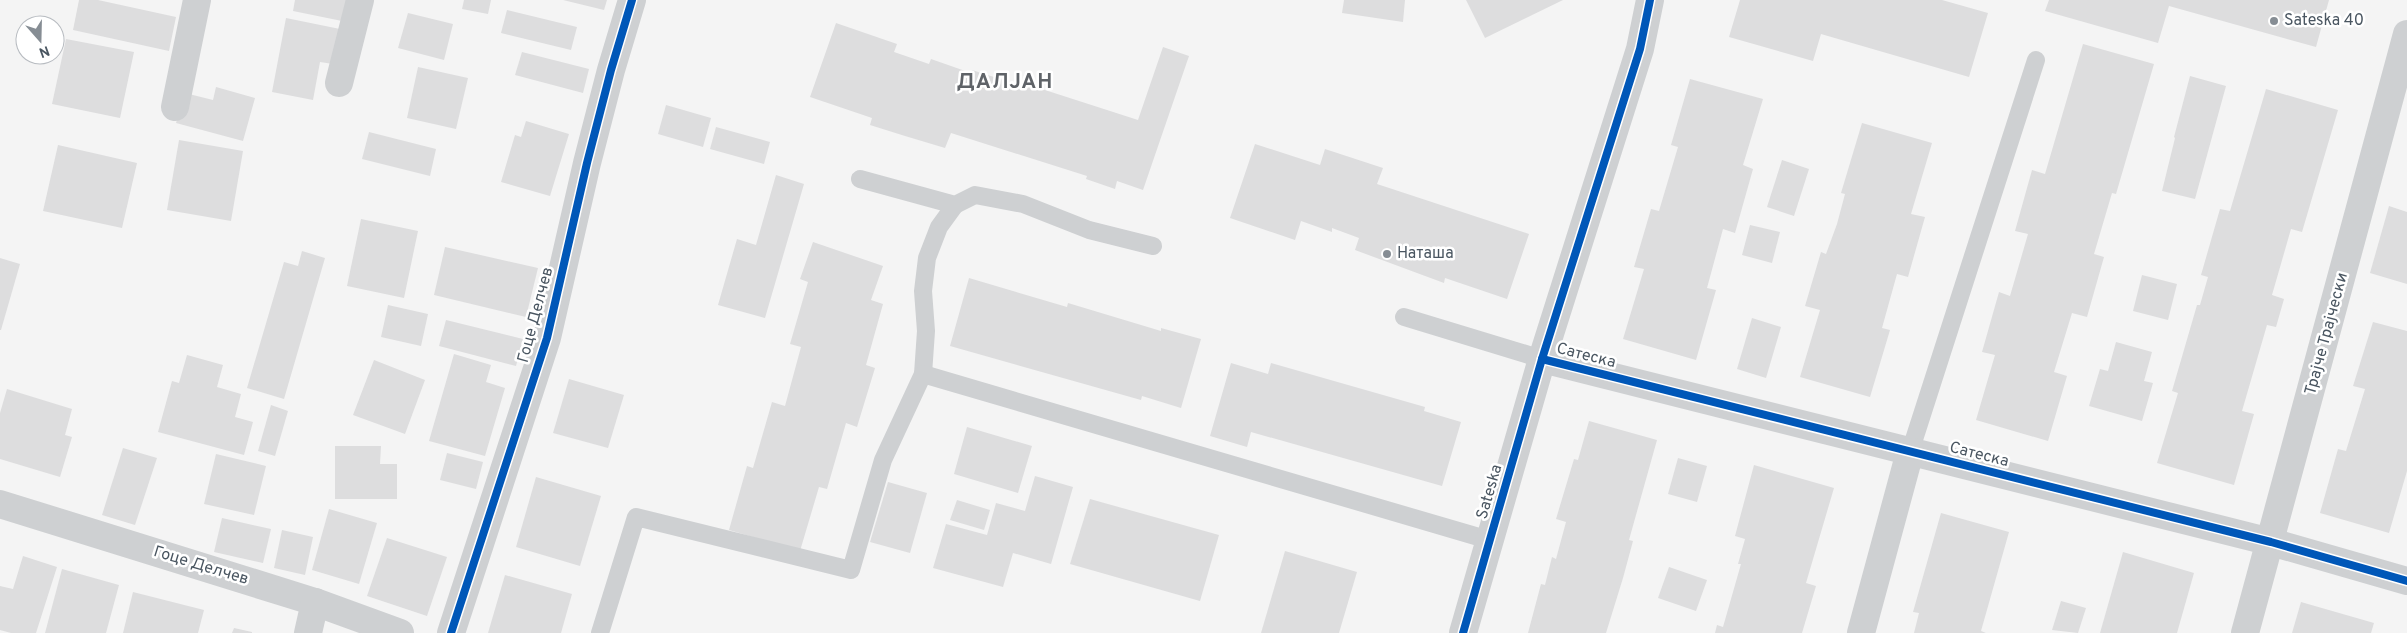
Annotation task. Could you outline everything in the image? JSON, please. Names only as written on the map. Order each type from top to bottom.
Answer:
[{"type":"street","points":[[175,107],[197,0]]},
{"type":"street","points":[[339,83],[360,0]]},
{"type":"street","name":"Гоце Делчев","points":[[450,633],[547,338],[599,116],[632,0]]},
{"type":"street","name":"Сатеска","points":[[1463,633],[1542,359],[1640,49],[1650,0]]},
{"type":"street","name":"Трајче Трајчески","points":[[2245,633],[2407,34]]},
{"type":"street","name":"Сатеска","points":[[1542,359],[2271,542],[2407,581]]},
{"type":"street","name":"Sateska","points":[[1463,633],[1542,359]]},
{"type":"street","points":[[1861,633],[1910,452]]},
{"type":"street","name":"Гоце Делчев","points":[[0,504],[315,602],[400,633]]},
{"type":"street","points":[[308,633],[315,602]]},
{"type":"lane","points":[[1910,452],[2036,60]]},
{"type":"lane","points":[[860,179],[955,205]]},
{"type":"lane","points":[[600,633],[636,517],[851,570],[882,460],[923,374],[926,331],[924,291],[927,258],[939,226],[955,205],[975,195],[1023,204],[1089,230],[1153,246]]},
{"type":"lane","name":"Сатеска","points":[[1404,317],[1542,359]]},
{"type":"lane","points":[[923,374],[1489,540]]},
{"type":"building","points":[[79,0],[98,0],[176,17],[169,51],[73,30]]},
{"type":"building","points":[[295,0],[347,0],[342,21],[293,11]]},
{"type":"building","points":[[464,0],[491,0],[488,14],[462,9]]},
{"type":"building","points":[[563,0],[607,0],[604,10]]},
{"type":"building","points":[[1344,0],[1405,0],[1403,22],[1342,13]]},
{"type":"building","points":[[1466,0],[1563,0],[1485,38]]},
{"type":"building","points":[[1740,0],[1942,0],[1988,13],[1969,77],[1821,34],[1813,61],[1729,37]]},
{"type":"building","name":"Sateska 40","points":[[2049,0],[2329,0],[2316,47],[2169,6],[2158,43],[2045,11]]},
{"type":"building","points":[[507,10],[577,27],[571,50],[501,33]]},
{"type":"building","points":[[408,13],[453,24],[444,60],[398,48]]},
{"type":"building","points":[[286,18],[340,29],[333,64],[320,62],[313,100],[272,92]]},
{"type":"building","points":[[836,23],[897,44],[894,52],[929,64],[931,59],[971,73],[972,70],[1016,84],[1017,81],[1138,120],[1163,47],[1189,56],[1143,190],[1117,181],[1115,189],[1086,179],[1087,176],[951,133],[945,148],[905,136],[870,125],[872,118],[810,97]]},
{"type":"building","points":[[66,39],[134,52],[120,118],[52,104],[60,65],[65,65]]},
{"type":"building","points":[[2083,44],[2154,64],[2116,194],[2112,193],[2094,254],[2104,257],[2087,317],[2072,313],[2054,372],[2067,376],[2048,441],[1976,420],[1995,355],[1982,352],[1999,292],[2010,296],[2028,234],[2015,231],[2032,170],[2045,174]]},
{"type":"building","points":[[522,52],[589,69],[583,93],[515,75]]},
{"type":"building","points":[[418,67],[468,78],[456,129],[407,118]]},
{"type":"building","points":[[2190,76],[2226,86],[2195,199],[2162,191]]},
{"type":"building","points":[[1690,79],[1763,99],[1743,165],[1753,169],[1735,233],[1723,229],[1707,288],[1716,290],[1696,360],[1623,339],[1644,269],[1634,267],[1651,209],[1659,211],[1678,147],[1671,145]]},
{"type":"building","points":[[216,87],[255,98],[243,141],[176,123],[185,93],[213,100]]},
{"type":"building","points":[[2266,89],[2338,110],[2302,232],[2291,229],[2272,295],[2284,299],[2276,327],[2267,325],[2242,411],[2254,414],[2234,485],[2157,463],[2178,393],[2172,391],[2197,305],[2200,305],[2208,277],[2201,275],[2220,209],[2230,211]]},
{"type":"building","points":[[666,105],[711,118],[703,147],[658,134]]},
{"type":"building","points":[[526,121],[569,134],[550,196],[501,182],[515,135],[521,137]]},
{"type":"building","points":[[1862,123],[1932,143],[1911,214],[1925,217],[1908,277],[1897,274],[1882,328],[1890,330],[1870,397],[1800,377],[1820,310],[1805,306],[1821,252],[1826,254],[1837,224],[1845,194],[1841,193]]},
{"type":"building","points":[[716,127],[770,142],[764,164],[710,149]]},
{"type":"building","points":[[369,132],[436,149],[430,176],[362,159]]},
{"type":"building","points":[[179,140],[243,151],[231,221],[167,210]]},
{"type":"building","points":[[1255,144],[1320,165],[1325,149],[1383,168],[1377,184],[1529,234],[1507,299],[1445,278],[1444,283],[1355,250],[1359,238],[1332,228],[1332,232],[1301,221],[1295,240],[1230,218]]},
{"type":"building","points":[[58,145],[137,163],[122,228],[43,211]]},
{"type":"building","points":[[1782,160],[1809,169],[1794,216],[1767,207]]},
{"type":"building","points":[[776,175],[804,184],[765,318],[718,305],[737,239],[756,245]]},
{"type":"building","points":[[2389,206],[2407,212],[2407,284],[2370,273]]},
{"type":"building","points":[[361,219],[418,231],[404,298],[347,286]]},
{"type":"building","points":[[1750,225],[1780,232],[1772,263],[1742,255]]},
{"type":"building","points":[[813,242],[883,266],[871,300],[883,304],[866,365],[875,368],[857,427],[846,423],[827,489],[819,487],[800,551],[729,530],[747,466],[753,468],[772,402],[785,406],[801,347],[790,344],[808,282],[800,279]]},
{"type":"building","points":[[445,247],[538,268],[526,317],[434,295]]},
{"type":"building","points":[[302,251],[325,258],[284,399],[247,388],[284,262],[298,266]]},
{"type":"building","points":[[0,258],[20,264],[1,330],[0,330]]},
{"type":"building","points":[[2142,275],[2177,284],[2168,320],[2133,311]]},
{"type":"building","points":[[969,278],[1067,307],[1068,303],[1161,331],[1161,328],[1201,339],[1181,408],[1142,396],[1141,400],[950,346]]},
{"type":"building","points":[[388,305],[428,314],[421,346],[381,337]]},
{"type":"building","points":[[1752,318],[1781,327],[1766,378],[1737,369]]},
{"type":"building","points":[[446,320],[523,339],[516,366],[439,346]]},
{"type":"building","points":[[2373,322],[2407,331],[2407,471],[2389,533],[2320,513],[2338,449],[2346,451],[2365,389],[2353,386]]},
{"type":"building","points":[[2116,342],[2152,352],[2144,381],[2153,383],[2142,421],[2089,406],[2100,369],[2108,371]]},
{"type":"building","points":[[454,354],[491,365],[486,382],[505,388],[485,456],[429,441]]},
{"type":"building","points":[[187,355],[223,365],[217,387],[241,394],[235,417],[253,422],[244,455],[158,432],[172,381],[179,383]]},
{"type":"building","points":[[374,360],[425,380],[405,434],[353,415]]},
{"type":"building","points":[[1231,363],[1268,374],[1271,363],[1425,407],[1424,411],[1461,422],[1442,486],[1251,432],[1247,447],[1210,436]]},
{"type":"building","points":[[569,379],[624,395],[608,448],[553,433]]},
{"type":"building","points":[[7,389],[72,409],[65,435],[72,437],[60,477],[0,459],[0,413]]},
{"type":"building","points":[[271,405],[288,411],[275,456],[258,451]]},
{"type":"building","points":[[1589,421],[1657,440],[1629,540],[1633,541],[1623,578],[1606,633],[1528,633],[1541,584],[1545,585],[1552,557],[1556,559],[1566,522],[1556,519],[1574,459],[1578,460]]},
{"type":"building","points":[[967,427],[1032,446],[1018,493],[954,474]]},
{"type":"building","points":[[335,446],[381,446],[380,464],[397,464],[397,499],[335,499]]},
{"type":"building","points":[[123,448],[157,458],[135,525],[102,515]]},
{"type":"building","points":[[447,453],[483,462],[476,489],[440,480]]},
{"type":"building","points":[[216,454],[266,466],[254,515],[204,504]]},
{"type":"building","points":[[1678,458],[1707,466],[1697,502],[1668,494]]},
{"type":"building","points":[[1754,465],[1834,488],[1806,583],[1816,586],[1802,633],[1715,633],[1717,625],[1723,627],[1741,564],[1738,564],[1745,539],[1735,536]]},
{"type":"building","points":[[1035,476],[1073,487],[1051,564],[1013,553],[1003,587],[933,568],[946,524],[987,535],[996,503],[1025,511]]},
{"type":"building","points":[[536,477],[601,496],[580,566],[516,547]]},
{"type":"building","points":[[888,482],[927,493],[910,553],[870,542]]},
{"type":"building","points":[[1090,499],[1219,535],[1200,601],[1070,564]]},
{"type":"building","points":[[957,500],[990,510],[984,530],[950,520]]},
{"type":"building","points":[[329,509],[377,523],[359,584],[312,570]]},
{"type":"building","points":[[1941,513],[2009,532],[1981,631],[1986,633],[1914,633],[1919,613],[1913,612]]},
{"type":"building","points":[[222,518],[271,529],[263,563],[214,552]]},
{"type":"building","points":[[282,530],[313,537],[305,575],[274,568]]},
{"type":"building","points":[[387,538],[447,557],[427,616],[367,596]]},
{"type":"building","points":[[1285,551],[1357,572],[1339,633],[1261,633]]},
{"type":"building","points":[[2123,552],[2194,573],[2177,633],[2100,633]]},
{"type":"building","points":[[23,556],[57,567],[36,633],[11,633],[0,630],[0,586],[13,589]]},
{"type":"building","points":[[1669,567],[1707,580],[1696,611],[1658,598]]},
{"type":"building","points":[[62,569],[119,585],[106,633],[45,633]]},
{"type":"building","points":[[505,575],[572,594],[561,633],[488,633]]},
{"type":"building","points":[[133,592],[204,610],[198,633],[123,633]]},
{"type":"building","points":[[2061,601],[2086,608],[2078,633],[2052,630]]},
{"type":"building","points":[[2301,602],[2374,623],[2371,633],[2292,633]]},
{"type":"building","points":[[234,628],[252,632],[252,633],[232,633]]},
{"type":"cycle path","points":[[451,633],[547,338],[587,163],[611,70],[632,0]]},
{"type":"cycle path","points":[[1463,633],[1542,359],[1640,49],[1650,0]]},
{"type":"cycle path","points":[[1542,359],[2271,542],[2407,581]]},
{"type":"place","name":"Sateska 40","points":[[2274,21]]},
{"type":"place","name":"Наташа","points":[[1387,254]]},
{"type":"district","name":"ДАЛЈАН","points":[[1005,82]]}]
